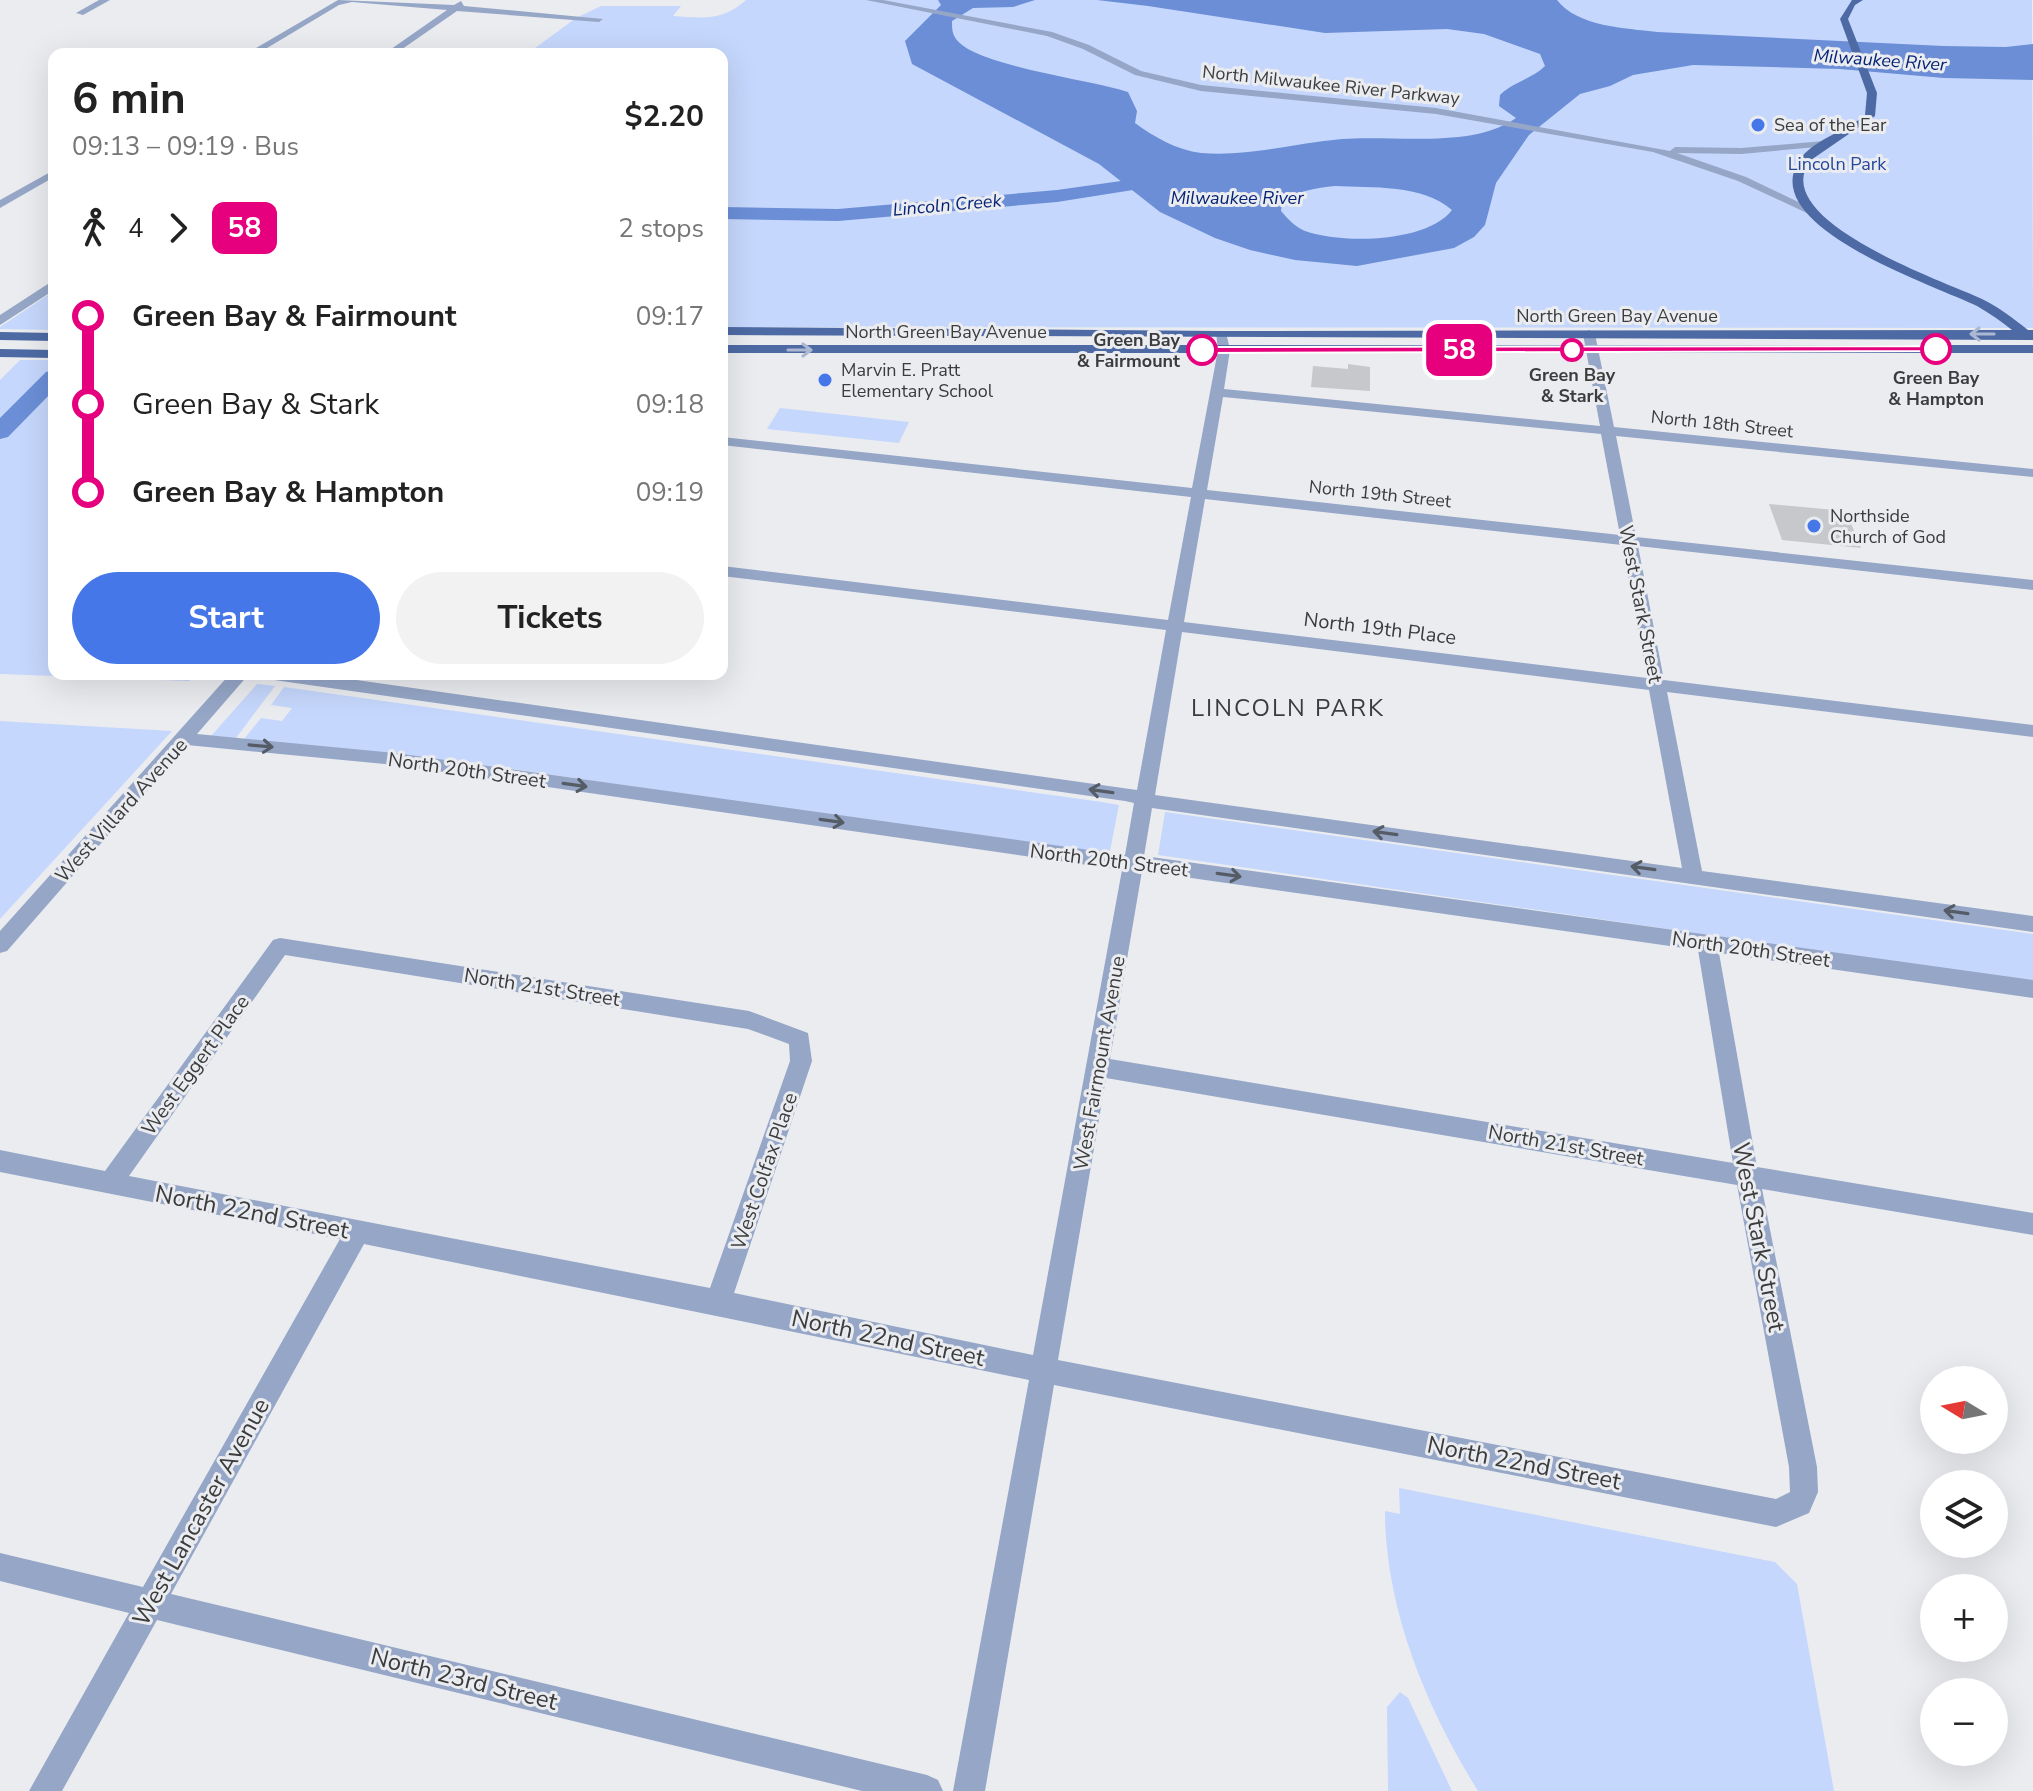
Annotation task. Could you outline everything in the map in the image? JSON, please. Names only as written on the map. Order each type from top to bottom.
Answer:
[{"type":"main road","points":[[1859,0],[1852,3],[1844,19],[1872,93],[1870,116],[1846,134],[1824,144],[1799,169],[1798,184],[1813,212],[1848,241],[1882,260],[1982,304],[2029,341],[2033,368]]},
{"type":"main road","name":"North Green Bay Avenue","points":[[728,331],[1222,342]]},
{"type":"main road","points":[[0,336],[48,337]]},
{"type":"main road","points":[[4,353],[48,339]]},
{"type":"main road","name":"North Green Bay Avenue","points":[[728,349],[1222,342],[2029,341]]},
{"type":"main road","points":[[4,353],[48,354]]},
{"type":"street","points":[[80,13],[106,0]]},
{"type":"street","points":[[261,48],[336,3],[353,0],[599,19]]},
{"type":"street","points":[[398,48],[467,0]]},
{"type":"street","name":"North Milwaukee River Parkway","points":[[870,0],[1049,34],[1086,47],[1138,73],[1201,88],[1377,103],[1655,149],[1741,151],[1824,144]]},
{"type":"street","name":"North Milwaukee River Parkway","points":[[1655,149],[1742,179],[1813,212]]},
{"type":"street","points":[[0,205],[48,177]]},
{"type":"street","points":[[0,321],[48,288]]},
{"type":"street","name":"West Fairmount Avenue","points":[[969,1791],[1146,799],[1217,392],[1222,342]]},
{"type":"street","name":"West Stark Street","points":[[1591,342],[1693,874]]},
{"type":"street","name":"North 18th Street","points":[[1217,392],[2033,473]]},
{"type":"street","name":"North 19th Street","points":[[728,442],[2033,585]]},
{"type":"street","name":"North 19th Place","points":[[728,572],[2033,731]]},
{"type":"street","name":"West Villard Avenue","points":[[0,945],[235,680]]},
{"type":"street","points":[[316,680],[2033,924]]},
{"type":"street","name":"North 20th Street","points":[[184,739],[395,759],[1111,862],[2033,989]]},
{"type":"street","name":"West Stark Street","points":[[1707,943],[1804,1478],[1802,1502],[1792,1510],[1776,1513]]},
{"type":"street","name":"North 21st Street","points":[[280,946],[749,1020],[800,1039]]},
{"type":"street","name":"West Eggert Place","points":[[110,1183],[280,946]]},
{"type":"street","name":"West Colfax Place","points":[[718,1302],[794,1088],[801,1061],[800,1039]]},
{"type":"street","name":"North 21st Street","points":[[1099,1067],[2033,1224]]},
{"type":"street","name":"North 22nd Street","points":[[0,1161],[1776,1513]]},
{"type":"street","name":"West Lancaster Avenue","points":[[45,1791],[357,1233]]},
{"type":"street","name":"North 23rd Street","points":[[0,1567],[927,1791]]},
{"type":"green space","name":"Lincoln Park","points":[[746,0],[2032,0],[2033,328],[728,327],[728,48],[535,48],[576,18],[601,6],[681,6],[673,16],[703,17],[721,15]]},
{"type":"green space","points":[[48,295],[48,330],[0,327]]},
{"type":"green space","points":[[20,360],[48,360],[48,676],[0,674],[0,380]]},
{"type":"green space","points":[[780,408],[909,422],[899,443],[767,429]]},
{"type":"green space","points":[[257,684],[275,686],[236,738],[211,736]]},
{"type":"green space","points":[[284,687],[1119,805],[1109,856],[506,768],[244,739],[261,718],[282,721],[292,708],[271,705]]},
{"type":"green space","points":[[0,721],[172,731],[0,919]]},
{"type":"green space","points":[[1165,812],[2033,934],[2033,982],[1158,855]]},
{"type":"green space","points":[[1399,1488],[1775,1562],[1797,1584],[1834,1791],[1478,1791],[1426,1692],[1401,1621],[1392,1585],[1385,1511],[1400,1514]]},
{"type":"green space","points":[[1400,1692],[1408,1698],[1452,1791],[1388,1791],[1387,1707]]},
{"type":"water","name":"Milwaukee River","points":[[938,0],[1035,0],[1013,7],[973,8],[952,21],[954,35],[967,49],[986,57],[1128,92],[1137,111],[1135,123],[1166,142],[1201,153],[1254,151],[1342,139],[1433,139],[1478,134],[1516,118],[1499,106],[1500,95],[1545,66],[1540,54],[1484,34],[1447,29],[1325,33],[1097,0],[1557,0],[1566,9],[1589,21],[1657,32],[1943,46],[2033,44],[2033,80],[1944,78],[1840,69],[1693,65],[1633,75],[1610,86],[1580,94],[1529,135],[1496,183],[1485,225],[1474,237],[1454,248],[1357,266],[1295,260],[1215,238],[1160,212],[1099,164],[912,64],[905,41],[941,5]],"holes":[[[1335,186],[1412,192],[1452,210],[1424,229],[1404,235],[1361,239],[1305,231],[1281,211],[1282,201],[1288,198],[1307,190]]]},
{"type":"building","points":[[1348,364],[1370,367],[1370,391],[1311,387],[1313,366],[1348,369]]},
{"type":"building","name":"Northside Church of God","points":[[1769,504],[1846,511],[1861,548],[1782,540]]},
{"type":"waterway","name":"Lincoln Creek","points":[[728,213],[838,215],[1057,196],[1171,179]]},
{"type":"waterway","name":"Lincoln Creek","points":[[0,432],[48,383]]},
{"type":"bus line","name":"58","points":[[1202,350],[1936,349]]},
{"type":"place","name":"Sea of the Ear","points":[[1758,125]]},
{"type":"place","name":"Green Bay & Hampton","points":[[1936,349]]},
{"type":"place","name":"Green Bay & Fairmount","points":[[1202,350]]},
{"type":"place","name":"Green Bay & Stark","points":[[1572,350]]},
{"type":"place","name":"Marvin E. Pratt Elementary School","points":[[825,380]]},
{"type":"place","name":"Northside Church of God","points":[[1814,526]]},
{"type":"district","name":"LINCOLN PARK","points":[[1288,708]]}]
